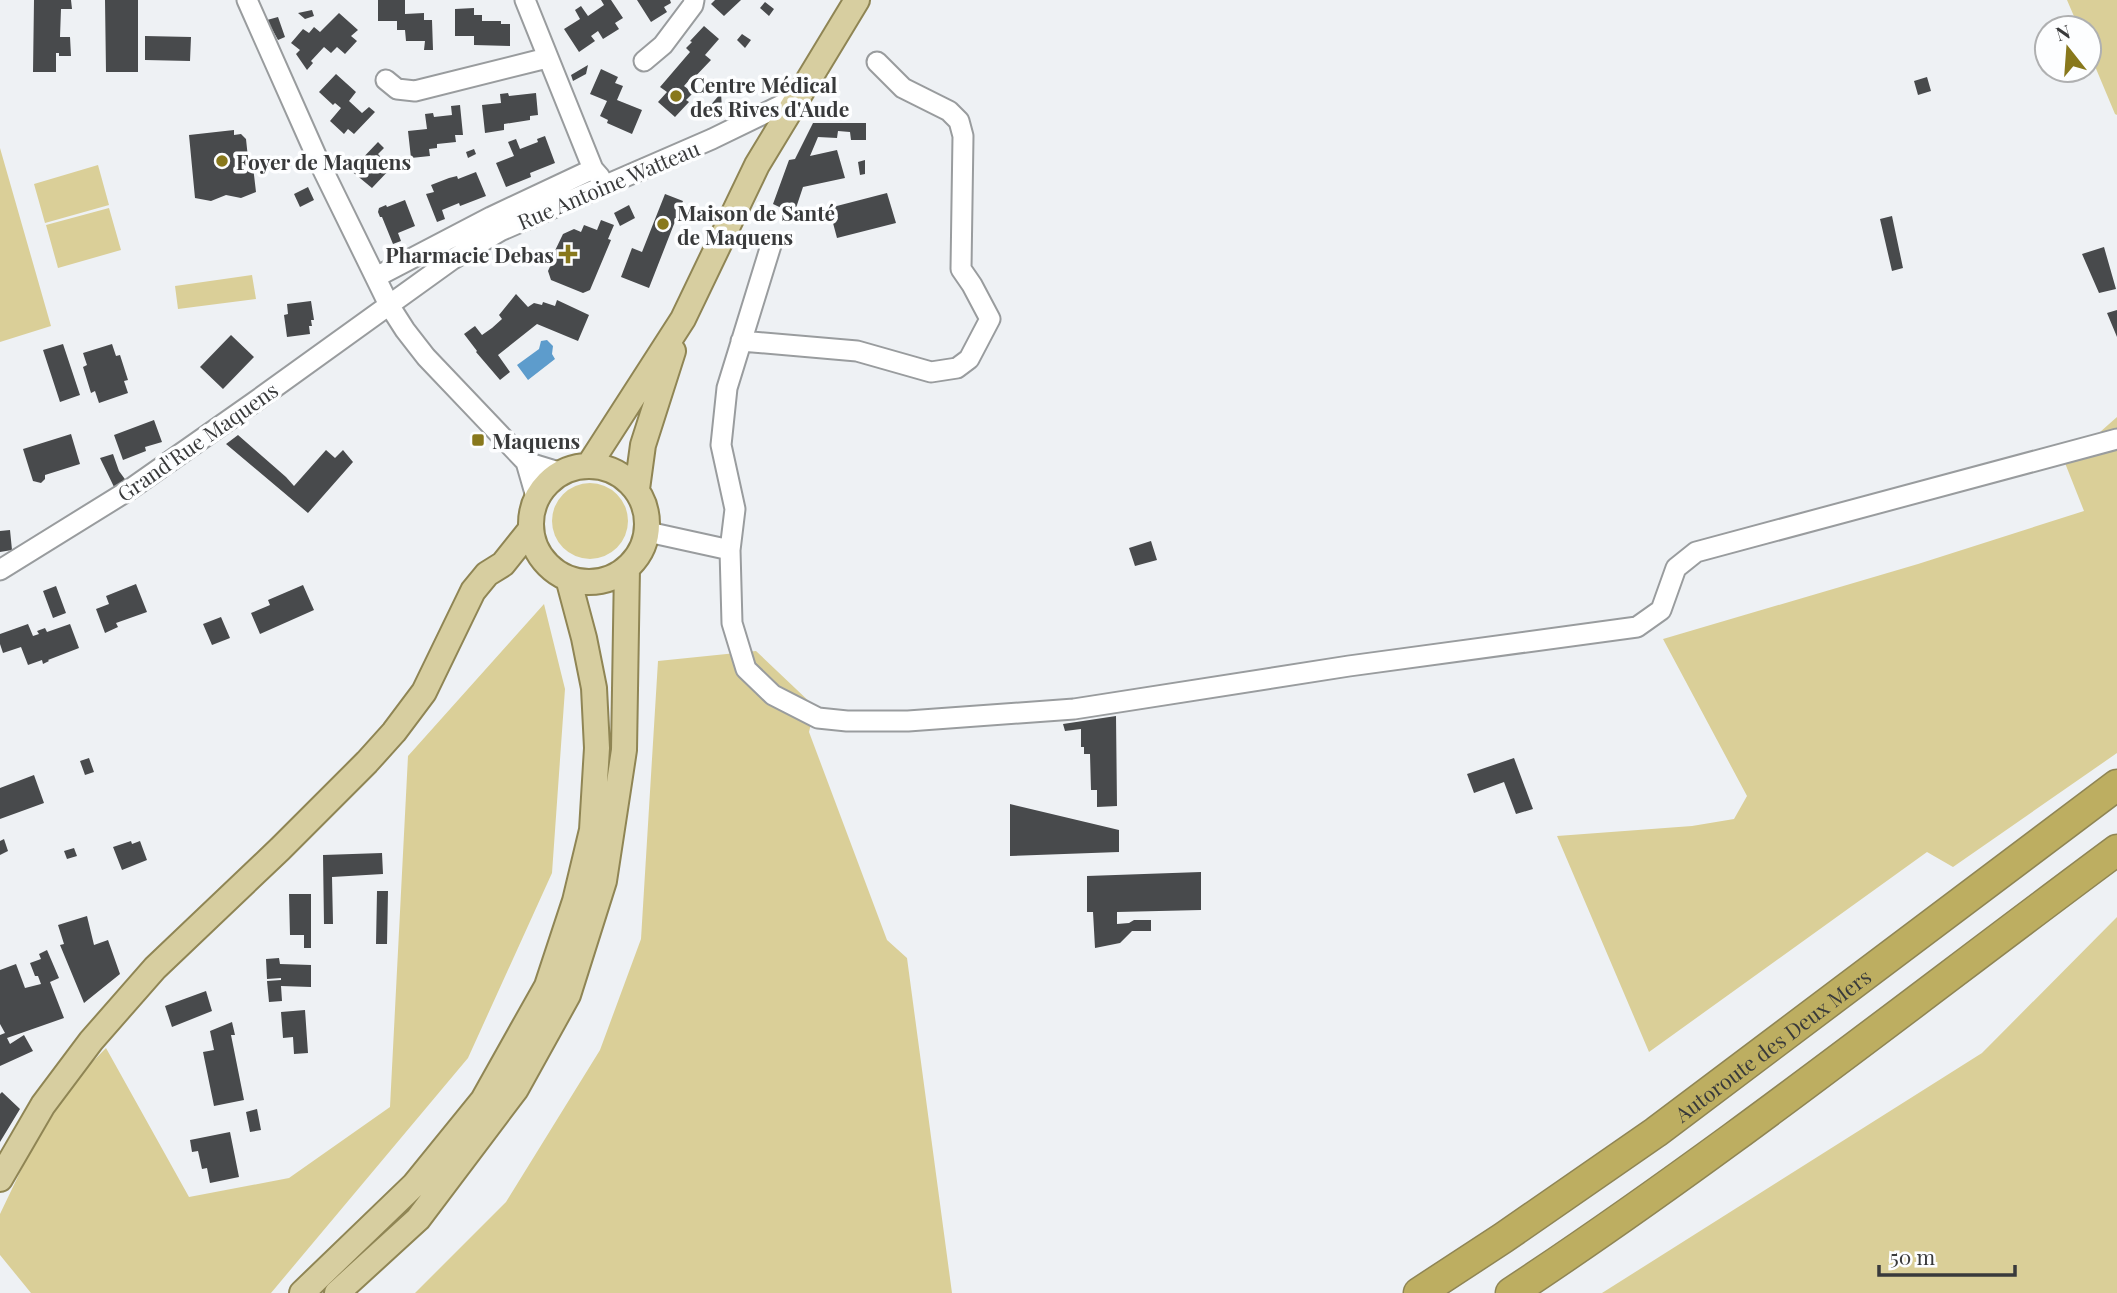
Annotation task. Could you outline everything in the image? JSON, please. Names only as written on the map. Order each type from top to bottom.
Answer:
[{"type":"highway","name":"Autoroute des Deux Mers","points":[[1419,1293],[1656,1132],[2117,785]]},
{"type":"highway","points":[[1511,1293],[1708,1157],[1830,1068],[2117,850]]},
{"type":"main road","points":[[589,465],[683,319],[757,165],[853,7]]},
{"type":"main road","points":[[637,489],[643,445],[683,319]]},
{"type":"main road","points":[[302,1293],[414,1185],[483,1100],[547,986],[575,901],[592,830],[597,748],[594,688],[584,638],[559,573],[537,550],[531,529],[532,512],[548,482],[568,470],[589,465],[616,471],[637,489],[647,509],[648,532],[642,550],[627,568],[611,578],[589,582],[559,573],[503,564]]},
{"type":"main road","points":[[0,1179],[65,1072],[155,968],[288,842],[394,732],[424,692],[473,591],[487,574],[503,564],[531,529]]},
{"type":"main road","points":[[337,1293],[418,1219],[516,1089],[568,995],[604,881],[624,750],[627,568]]},
{"type":"street","points":[[247,0],[319,162],[389,304],[426,357],[526,462],[537,500]]},
{"type":"street","points":[[525,0],[593,169],[608,186]]},
{"type":"street","points":[[643,61],[663,45],[694,0]]},
{"type":"street","points":[[386,80],[397,89],[415,91],[547,58]]},
{"type":"street","points":[[741,341],[857,351],[931,372],[957,368],[969,359],[990,319],[961,269],[963,136],[959,121],[949,111],[902,88],[877,62]]},
{"type":"street","name":"Rue Antoine Watteau","points":[[389,304],[453,259],[500,231],[608,186],[798,97]]},
{"type":"street","name":"Rue Antoine Watteau","points":[[376,277],[491,216],[593,169]]},
{"type":"street","points":[[772,242],[727,388],[721,445],[735,509],[730,550],[732,623],[746,669],[773,695],[818,718],[908,721],[1074,709],[1349,666],[1637,626],[1661,610],[1676,568],[1696,552],[2117,439]]},
{"type":"street","name":"Grand'Rue Maquens","points":[[0,570],[129,490],[389,304]]},
{"type":"street","points":[[526,462],[562,473]]},
{"type":"street","points":[[648,532],[730,550]]},
{"type":"shaded area","points":[[2067,0],[2117,0],[2117,115],[2102,84],[2103,14],[2073,14]]},
{"type":"shaded area","points":[[0,148],[51,326],[0,342]]},
{"type":"shaded area","points":[[98,165],[109,205],[45,223],[34,184]]},
{"type":"shaded area","points":[[109,208],[121,250],[58,268],[46,225]]},
{"type":"shaded area","points":[[252,275],[256,299],[178,309],[175,286]]},
{"type":"shaded area","points":[[2117,417],[2117,753],[1953,867],[1927,852],[1649,1052],[1557,836],[1692,826],[1734,819],[1747,796],[1663,639],[1918,564],[2084,511],[2065,463]]},
{"type":"shaded area","points":[[590,483],[604,486],[617,494],[625,507],[628,521],[625,535],[617,548],[604,556],[590,559],[576,556],[563,548],[555,535],[552,521],[555,507],[563,494],[576,486]]},
{"type":"shaded area","points":[[544,604],[565,689],[552,873],[468,1058],[271,1293],[31,1293],[0,1255],[0,1214],[33,1145],[65,1090],[106,1048],[189,1197],[289,1178],[390,1107],[408,756]]},
{"type":"shaded area","points":[[756,651],[815,707],[809,732],[887,940],[907,958],[952,1293],[415,1293],[506,1202],[600,1050],[641,939],[658,661]]},
{"type":"shaded area","points":[[2117,917],[2117,1293],[1602,1293],[1982,1053]]},
{"type":"water","points":[[547,340],[553,346],[552,354],[555,359],[528,380],[517,365],[539,349],[541,341]]},
{"type":"building","points":[[34,0],[71,0],[72,9],[61,9],[60,37],[70,37],[71,56],[59,56],[59,53],[56,53],[56,72],[33,72]]},
{"type":"building","points":[[105,0],[138,0],[138,72],[106,72]]},
{"type":"building","points":[[378,0],[405,0],[405,14],[424,13],[424,20],[432,20],[433,50],[424,50],[425,41],[406,41],[405,30],[397,30],[397,21],[378,21]]},
{"type":"building","points":[[601,0],[611,0],[623,18],[615,23],[619,29],[603,39],[598,31],[591,36],[595,41],[579,52],[564,29],[580,19],[575,10],[581,6],[588,16],[604,5]]},
{"type":"building","points":[[637,0],[670,0],[671,3],[664,7],[667,12],[651,22]]},
{"type":"building","points":[[715,0],[741,0],[724,16],[711,4]]},
{"type":"building","points":[[765,2],[774,9],[769,16],[760,8]]},
{"type":"building","points":[[474,8],[474,15],[482,15],[482,21],[510,24],[510,46],[474,45],[474,36],[455,36],[455,9]]},
{"type":"building","points":[[312,10],[314,16],[305,19],[298,13]]},
{"type":"building","points":[[339,13],[358,30],[351,36],[357,41],[345,54],[337,47],[331,53],[324,47],[311,61],[313,63],[307,70],[296,54],[300,50],[291,43],[303,29],[309,33],[314,27],[320,32]]},
{"type":"building","points":[[278,17],[285,37],[278,40],[267,20]]},
{"type":"building","points":[[704,26],[719,39],[705,55],[711,60],[684,86],[693,93],[686,100],[689,102],[675,117],[658,102],[667,92],[660,87],[690,52],[686,48]]},
{"type":"building","points":[[742,34],[751,40],[745,48],[737,40]]},
{"type":"building","points":[[145,36],[191,37],[190,61],[145,60]]},
{"type":"building","points":[[588,65],[586,74],[573,81],[571,75]]},
{"type":"building","points":[[601,69],[618,77],[615,83],[623,86],[617,100],[642,110],[632,134],[607,123],[608,120],[600,116],[607,101],[590,94]]},
{"type":"building","points":[[336,74],[356,92],[349,101],[362,113],[369,107],[375,112],[354,134],[348,129],[344,134],[330,121],[341,108],[335,103],[333,105],[319,92]]},
{"type":"building","points":[[1927,77],[1931,91],[1918,95],[1914,81]]},
{"type":"building","points":[[508,93],[509,96],[536,93],[538,115],[530,116],[530,120],[504,124],[504,130],[485,133],[482,105],[501,103],[500,94]]},
{"type":"building","points":[[721,93],[722,109],[714,112],[709,107]]},
{"type":"building","points":[[460,105],[463,135],[455,135],[456,142],[437,144],[437,148],[429,149],[430,156],[411,158],[408,131],[427,129],[425,114],[433,113],[434,117],[452,115],[451,106]]},
{"type":"building","points":[[813,123],[866,123],[866,140],[851,140],[850,132],[838,131],[837,138],[818,137],[810,156],[837,150],[845,178],[803,187],[794,214],[773,204],[789,160],[795,159]]},
{"type":"building","name":"Foyer de Maquens","points":[[234,130],[234,135],[241,134],[246,139],[248,158],[252,158],[256,192],[241,198],[226,195],[211,201],[195,198],[189,135]]},
{"type":"building","points":[[545,136],[555,163],[506,187],[496,163],[514,156],[508,142],[516,139],[520,149]]},
{"type":"building","points":[[378,142],[384,148],[378,154],[391,168],[372,188],[349,169]]},
{"type":"building","points":[[474,149],[476,154],[468,158],[466,152]]},
{"type":"building","points":[[865,160],[865,174],[860,175],[858,162]]},
{"type":"building","points":[[476,172],[486,196],[442,210],[445,219],[437,222],[426,194],[434,192],[431,185]]},
{"type":"building","points":[[308,187],[314,200],[300,207],[294,194]]},
{"type":"building","points":[[887,193],[896,223],[837,238],[829,208]]},
{"type":"building","name":"Maison de Santé de Maquens","points":[[665,194],[683,201],[649,288],[621,277],[632,248],[642,252]]},
{"type":"building","points":[[405,200],[415,226],[398,233],[401,241],[393,244],[378,212],[379,208]]},
{"type":"building","points":[[629,205],[635,218],[620,226],[614,213]]},
{"type":"building","points":[[1892,216],[1903,268],[1892,271],[1880,219]]},
{"type":"building","points":[[601,220],[614,225],[608,239],[611,240],[590,290],[583,293],[551,280],[548,271],[553,260],[551,259],[563,234],[574,229],[581,232],[584,225],[597,230]]},
{"type":"building","points":[[2104,247],[2116,289],[2099,293],[2082,254]]},
{"type":"building","points":[[516,294],[528,307],[534,303],[542,305],[543,302],[555,306],[557,300],[589,315],[578,341],[537,324],[498,355],[510,372],[500,380],[464,334],[475,326],[482,335],[492,328],[502,319],[499,315]]},
{"type":"building","points":[[311,301],[314,320],[311,320],[312,326],[309,326],[310,334],[287,337],[284,315],[288,314],[287,304]]},
{"type":"building","points":[[2117,310],[2117,337],[2107,313]]},
{"type":"building","points":[[231,335],[254,357],[223,389],[200,367]]},
{"type":"building","points":[[63,344],[80,395],[60,402],[43,350]]},
{"type":"building","points":[[112,344],[116,356],[120,355],[128,380],[124,381],[128,393],[99,403],[95,391],[91,393],[83,367],[87,365],[83,353]]},
{"type":"building","points":[[154,420],[162,442],[145,447],[146,451],[123,460],[114,435]]},
{"type":"building","points":[[71,434],[80,464],[45,475],[41,483],[33,481],[23,449]]},
{"type":"building","points":[[238,435],[294,486],[326,450],[335,458],[343,450],[353,462],[308,513],[226,444]]},
{"type":"building","points":[[113,454],[119,471],[127,482],[115,489],[100,458]]},
{"type":"building","points":[[10,530],[12,550],[0,552],[0,531]]},
{"type":"building","points":[[1151,541],[1157,560],[1135,566],[1129,548]]},
{"type":"building","points":[[136,584],[147,612],[116,623],[118,627],[105,633],[96,609],[109,604],[106,596]]},
{"type":"building","points":[[303,585],[314,610],[260,634],[251,613],[270,605],[268,600]]},
{"type":"building","points":[[56,586],[66,613],[53,618],[43,591]]},
{"type":"building","points":[[221,617],[230,638],[212,645],[203,624]]},
{"type":"building","points":[[28,624],[33,636],[45,628],[47,632],[70,624],[79,648],[43,664],[42,660],[28,665],[21,647],[3,653],[0,634]]},
{"type":"building","points":[[1116,716],[1117,806],[1097,807],[1097,790],[1091,790],[1090,754],[1084,754],[1084,747],[1081,747],[1081,729],[1065,731],[1063,724]]},
{"type":"building","points":[[89,758],[94,772],[85,775],[80,761]]},
{"type":"building","points":[[1514,758],[1533,809],[1516,814],[1504,782],[1474,793],[1467,774]]},
{"type":"building","points":[[34,775],[44,803],[0,819],[0,788]]},
{"type":"building","points":[[1010,804],[1119,830],[1119,852],[1010,856]]},
{"type":"building","points":[[4,839],[8,851],[0,855],[0,841]]},
{"type":"building","points":[[131,841],[132,844],[140,841],[147,860],[122,870],[113,847]]},
{"type":"building","points":[[74,848],[77,856],[67,859],[64,851]]},
{"type":"building","points":[[382,853],[383,874],[332,877],[333,924],[324,924],[323,855]]},
{"type":"building","points":[[1201,872],[1201,910],[1117,912],[1117,924],[1151,920],[1151,931],[1132,931],[1120,943],[1095,948],[1093,912],[1087,912],[1087,876]]},
{"type":"building","points":[[377,891],[388,891],[387,944],[376,944]]},
{"type":"building","points":[[289,894],[311,894],[311,948],[304,948],[304,935],[290,935]]},
{"type":"building","points":[[87,916],[94,945],[108,940],[120,974],[84,1003],[60,945],[64,944],[58,925]]},
{"type":"building","points":[[47,950],[59,978],[50,982],[64,1018],[7,1038],[10,1044],[24,1035],[33,1051],[0,1066],[0,1035],[5,1033],[0,1024],[0,970],[16,964],[25,988],[41,984],[30,963],[41,959],[39,954]]},
{"type":"building","points":[[279,958],[280,964],[311,965],[311,987],[281,986],[282,1001],[269,1002],[267,981],[281,978],[267,979],[266,959]]},
{"type":"building","points":[[206,991],[212,1011],[172,1027],[165,1006]]},
{"type":"building","points":[[305,1010],[308,1053],[294,1054],[293,1037],[283,1038],[281,1012]]},
{"type":"building","points":[[232,1022],[235,1035],[231,1035],[244,1100],[214,1106],[203,1052],[214,1050],[210,1031]]},
{"type":"building","points":[[2,1092],[20,1109],[0,1142],[0,1094]]},
{"type":"building","points":[[257,1109],[261,1130],[250,1132],[246,1112]]},
{"type":"building","points":[[230,1132],[239,1177],[210,1183],[207,1168],[202,1169],[198,1151],[192,1152],[190,1140]]},
{"type":"place","name":"Centre Médical des Rives d'Aude","points":[[676,96]]},
{"type":"place","name":"Foyer de Maquens","points":[[222,161]]},
{"type":"place","name":"Maison de Santé de Maquens","points":[[663,224]]},
{"type":"place","name":"Pharmacie Debas","points":[[568,254]]},
{"type":"place","name":"Maquens","points":[[478,440]]}]
